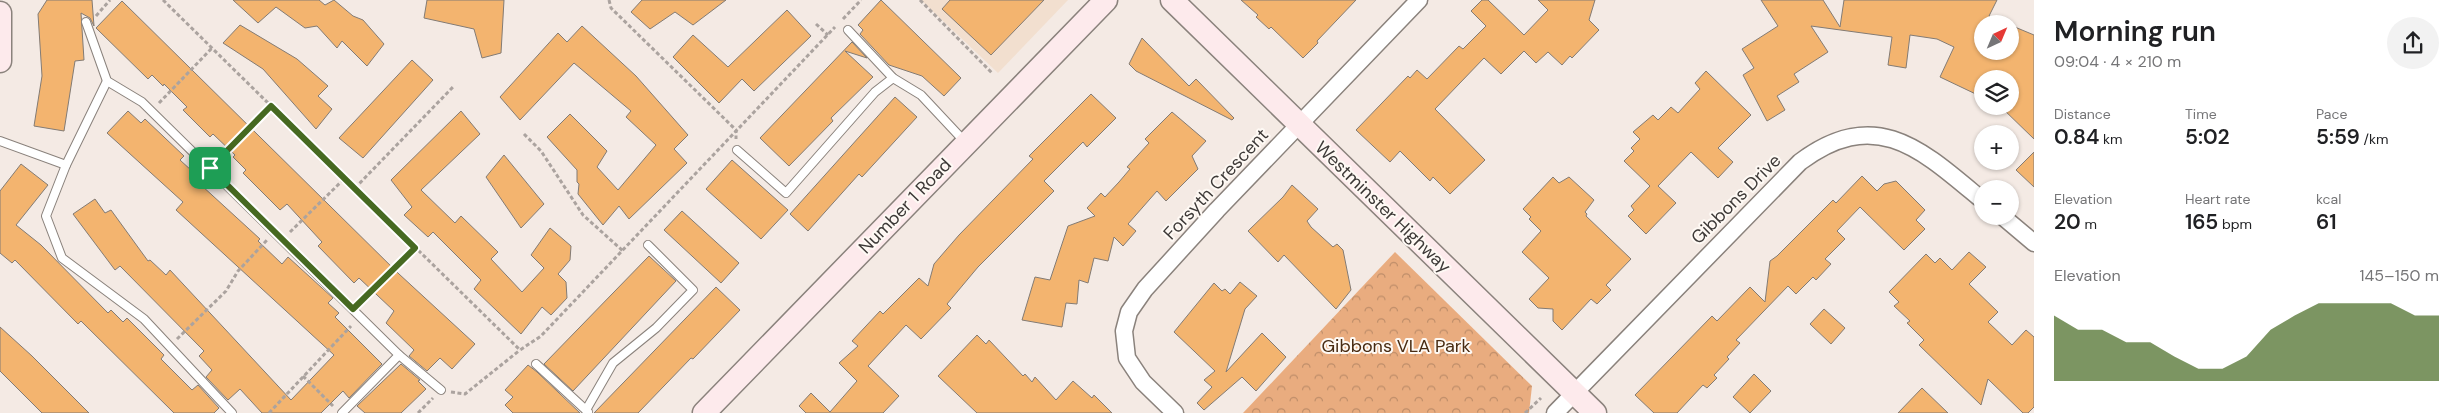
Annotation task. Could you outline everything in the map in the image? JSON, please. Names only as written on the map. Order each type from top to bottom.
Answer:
[{"type":"main road","name":"Number 1 Road","points":[[704,413],[1106,0]]},
{"type":"main road","name":"Westminster Highway","points":[[1172,0],[1595,413]]},
{"type":"main road","points":[[0,14],[0,61]]},
{"type":"street","name":"Forsyth Crescent","points":[[1176,413],[1144,382],[1127,358],[1124,331],[1130,312],[1145,289],[1298,124],[1419,0]]},
{"type":"street","name":"Gibbons Drive","points":[[1555,413],[1800,162],[1819,148],[1844,138],[1887,137],[1910,145],[1935,161],[1974,193]]},
{"type":"street","points":[[2013,225],[2034,243]]},
{"type":"lane","points":[[87,25],[107,81],[142,102],[399,355],[441,390]]},
{"type":"lane","points":[[848,30],[893,78],[921,95],[966,143]]},
{"type":"lane","points":[[737,150],[786,193],[876,92],[893,78]]},
{"type":"lane","points":[[107,81],[66,165],[46,216],[62,258],[144,319],[232,413]]},
{"type":"lane","points":[[0,141],[66,165]]},
{"type":"lane","points":[[536,364],[588,411],[613,363],[656,328],[693,290],[648,245]]},
{"type":"lane","points":[[342,413],[399,355]]},
{"type":"path","points":[[87,25],[110,0]]},
{"type":"path","points":[[164,0],[520,350]]},
{"type":"path","points":[[609,0],[611,8],[736,130],[737,150]]},
{"type":"path","points":[[418,413],[441,390],[466,394],[520,350],[541,336],[861,0]]},
{"type":"path","points":[[920,0],[992,73]]},
{"type":"path","points":[[816,24],[828,35]]},
{"type":"path","points":[[151,111],[212,48]]},
{"type":"path","points":[[355,188],[453,88]]},
{"type":"path","points":[[210,168],[271,106]]},
{"type":"path","points":[[524,134],[541,151],[582,215],[623,251]]},
{"type":"path","points":[[282,240],[345,178]]},
{"type":"path","points":[[169,346],[226,292],[238,271],[274,232]]},
{"type":"path","points":[[353,309],[415,248]]},
{"type":"path","points":[[269,413],[360,316]]},
{"type":"path","points":[[303,376],[335,407]]},
{"type":"path","points":[[1525,413],[1541,398]]},
{"type":"shaded area","points":[[921,0],[1068,0],[998,73]]},
{"type":"green space","name":"Gibbons VLA Park","points":[[1395,252],[1532,386],[1529,413],[1243,413]]},
{"type":"building","points":[[47,0],[92,0],[94,26],[90,18],[81,13],[84,60],[75,61],[64,131],[34,126],[42,76],[38,14]]},
{"type":"building","points":[[233,0],[319,0],[325,5],[334,0],[353,16],[363,20],[384,44],[367,66],[342,41],[337,48],[317,26],[305,28],[276,7],[258,23]]},
{"type":"building","points":[[427,0],[504,0],[501,53],[482,58],[474,29],[424,18]]},
{"type":"building","points":[[642,0],[726,0],[693,25],[675,12],[650,29],[631,12]]},
{"type":"building","points":[[881,0],[961,78],[944,96],[922,76],[889,65],[860,34],[863,30],[858,25]]},
{"type":"building","points":[[950,0],[1044,0],[991,55],[942,9]]},
{"type":"building","points":[[1241,0],[1356,0],[1303,58],[1271,27],[1269,29],[1256,17],[1258,15]]},
{"type":"building","points":[[1482,0],[1488,0],[1524,35],[1548,10],[1538,0],[1595,0],[1589,20],[1599,30],[1572,58],[1570,56],[1562,65],[1548,52],[1536,63],[1524,51],[1501,74],[1484,58],[1435,109],[1485,160],[1450,194],[1433,177],[1430,181],[1400,151],[1390,162],[1356,130],[1408,76],[1410,78],[1417,70],[1427,79],[1459,46],[1463,49],[1486,26],[1471,11]]},
{"type":"building","points":[[1761,0],[1823,0],[1840,27],[1844,0],[1997,0],[1990,15],[1974,15],[1974,60],[2019,60],[2019,29],[2034,35],[2034,139],[2009,115],[2019,115],[2019,70],[1974,70],[1974,93],[1940,77],[1954,47],[1937,39],[1910,35],[1906,68],[1888,65],[1892,37],[1811,26],[1828,52],[1794,74],[1799,82],[1777,96],[1785,110],[1767,121],[1743,75],[1754,68],[1742,49],[1778,26]]},
{"type":"building","points":[[122,1],[399,274],[475,344],[452,369],[440,358],[427,371],[409,356],[414,350],[386,323],[394,311],[359,278],[354,283],[318,246],[322,242],[287,204],[280,210],[243,173],[246,170],[233,157],[235,155],[213,134],[210,137],[183,110],[187,107],[164,84],[163,86],[152,75],[148,79],[96,28]]},
{"type":"building","points":[[787,10],[811,36],[754,91],[742,79],[719,103],[673,57],[693,35],[728,67]]},
{"type":"building","points":[[240,25],[297,59],[328,86],[318,96],[332,109],[316,129],[263,69],[223,43]]},
{"type":"building","points":[[582,26],[636,76],[688,135],[674,149],[687,163],[629,219],[619,206],[603,225],[578,194],[577,170],[547,137],[570,114],[607,151],[597,167],[618,190],[656,145],[626,117],[631,111],[574,63],[520,120],[500,97],[558,33],[567,42]]},
{"type":"building","points":[[1142,38],[1189,86],[1196,79],[1234,118],[1232,120],[1136,71],[1129,64]]},
{"type":"building","points":[[852,42],[867,58],[845,51],[873,77],[831,118],[833,121],[789,166],[760,138]]},
{"type":"building","points":[[412,60],[433,80],[363,158],[339,138]]},
{"type":"building","points":[[1706,71],[1751,115],[1718,148],[1733,162],[1718,178],[1691,152],[1658,186],[1676,203],[1646,234],[1628,216],[1634,210],[1631,206],[1650,186],[1624,161],[1634,151],[1631,148],[1640,139],[1633,132],[1653,115],[1658,120],[1671,107],[1678,113],[1700,89],[1695,83]]},
{"type":"building","points":[[1091,94],[1116,118],[1087,147],[1083,142],[1044,181],[1054,191],[978,267],[947,304],[951,308],[921,339],[906,325],[868,366],[899,396],[883,413],[806,413],[799,406],[811,393],[830,412],[857,381],[839,363],[858,346],[852,341],[880,311],[883,314],[919,278],[928,286],[934,264],[959,235],[1033,159],[1029,156]]},
{"type":"building","points":[[895,97],[917,117],[862,177],[859,174],[808,231],[790,214]]},
{"type":"building","points":[[128,111],[141,123],[145,119],[184,156],[180,160],[192,171],[189,174],[260,239],[258,241],[282,264],[288,257],[333,298],[328,303],[339,313],[335,317],[382,364],[349,398],[343,391],[321,413],[262,413],[240,389],[228,400],[206,377],[212,370],[199,356],[204,351],[120,266],[115,270],[73,214],[95,199],[105,213],[111,210],[148,261],[150,260],[166,275],[170,270],[291,400],[334,355],[176,210],[183,202],[107,133]]},
{"type":"building","points":[[461,111],[480,134],[421,190],[455,223],[461,216],[498,252],[491,259],[522,292],[544,268],[531,255],[550,228],[571,246],[570,260],[558,274],[566,282],[567,298],[551,315],[542,307],[521,334],[474,289],[481,280],[433,232],[428,237],[404,215],[412,207],[391,180]]},
{"type":"building","points":[[1172,112],[1206,141],[1192,156],[1198,169],[1166,201],[1157,191],[1128,224],[1136,231],[1123,246],[1114,237],[1108,261],[1094,258],[1088,283],[1079,280],[1077,304],[1066,303],[1062,327],[1022,320],[1035,277],[1050,280],[1068,226],[1095,216],[1087,208],[1101,193],[1105,197],[1119,182],[1130,169],[1127,167],[1149,143],[1145,139]]},
{"type":"building","points":[[2034,152],[2034,187],[2016,170],[2019,170],[2019,167]]},
{"type":"building","points":[[504,155],[544,204],[521,228],[486,177]]},
{"type":"building","points":[[732,160],[788,210],[761,239],[706,189]]},
{"type":"building","points":[[21,164],[48,185],[16,225],[41,245],[108,313],[111,310],[123,322],[127,318],[164,355],[161,359],[192,390],[198,385],[219,408],[214,413],[174,413],[81,321],[78,324],[15,260],[12,263],[0,253],[0,191]]},
{"type":"building","points":[[1862,176],[1877,191],[1884,184],[1896,181],[1925,210],[1916,220],[1925,229],[1904,250],[1860,207],[1837,231],[1845,239],[1825,259],[1831,264],[1816,280],[1813,277],[1796,294],[1788,286],[1736,340],[1740,343],[1727,357],[1729,359],[1714,375],[1717,378],[1707,388],[1703,385],[1677,413],[1654,413],[1635,395],[1712,316],[1717,321],[1750,287],[1765,302],[1770,261],[1833,200],[1836,203]]},
{"type":"building","points":[[1553,177],[1559,183],[1569,177],[1594,200],[1585,212],[1586,216],[1631,259],[1606,285],[1611,290],[1597,304],[1591,299],[1562,330],[1553,321],[1553,309],[1538,308],[1529,299],[1549,278],[1522,252],[1541,231],[1529,219],[1531,217],[1523,209]]},
{"type":"building","points":[[1292,185],[1318,209],[1307,221],[1311,227],[1333,247],[1337,244],[1343,250],[1351,290],[1336,309],[1284,255],[1278,262],[1248,231],[1283,197]]},
{"type":"building","points":[[682,211],[739,263],[721,283],[664,230]]},
{"type":"building","points":[[1969,252],[1986,267],[1969,284],[1998,312],[1988,322],[2012,345],[2026,330],[2034,337],[2034,407],[2028,413],[2023,413],[1988,379],[1981,405],[1919,345],[1924,340],[1907,323],[1910,321],[1894,306],[1899,302],[1889,292],[1926,254],[1935,263],[1940,258],[1952,270]]},
{"type":"building","points":[[649,256],[676,281],[573,391],[544,364]]},
{"type":"building","points":[[1240,282],[1257,296],[1245,309],[1226,372],[1262,333],[1286,357],[1256,391],[1242,377],[1204,410],[1197,403],[1212,387],[1204,380],[1215,371],[1174,332],[1214,283],[1222,291],[1225,289],[1230,294]]},
{"type":"building","points":[[716,287],[740,310],[693,359],[691,358],[638,413],[594,413]]},
{"type":"building","points":[[1824,309],[1845,328],[1831,344],[1810,324]]},
{"type":"building","points":[[0,327],[89,413],[42,413],[0,371]]},
{"type":"building","points":[[977,335],[986,344],[989,340],[1023,376],[1025,374],[1032,382],[1035,377],[1056,400],[1073,381],[1092,398],[1094,395],[1112,413],[977,413],[938,376]]},
{"type":"building","points":[[401,364],[420,380],[418,381],[426,389],[401,413],[365,413],[357,406]]},
{"type":"building","points":[[528,365],[580,413],[513,413],[505,405],[513,397],[505,390]]},
{"type":"building","points":[[1754,374],[1771,391],[1750,413],[1733,397]]},
{"type":"building","points":[[1922,388],[1948,413],[1898,413]]},
{"type":"route","points":[[271,106],[415,248],[353,309],[210,168],[271,106]]}]
